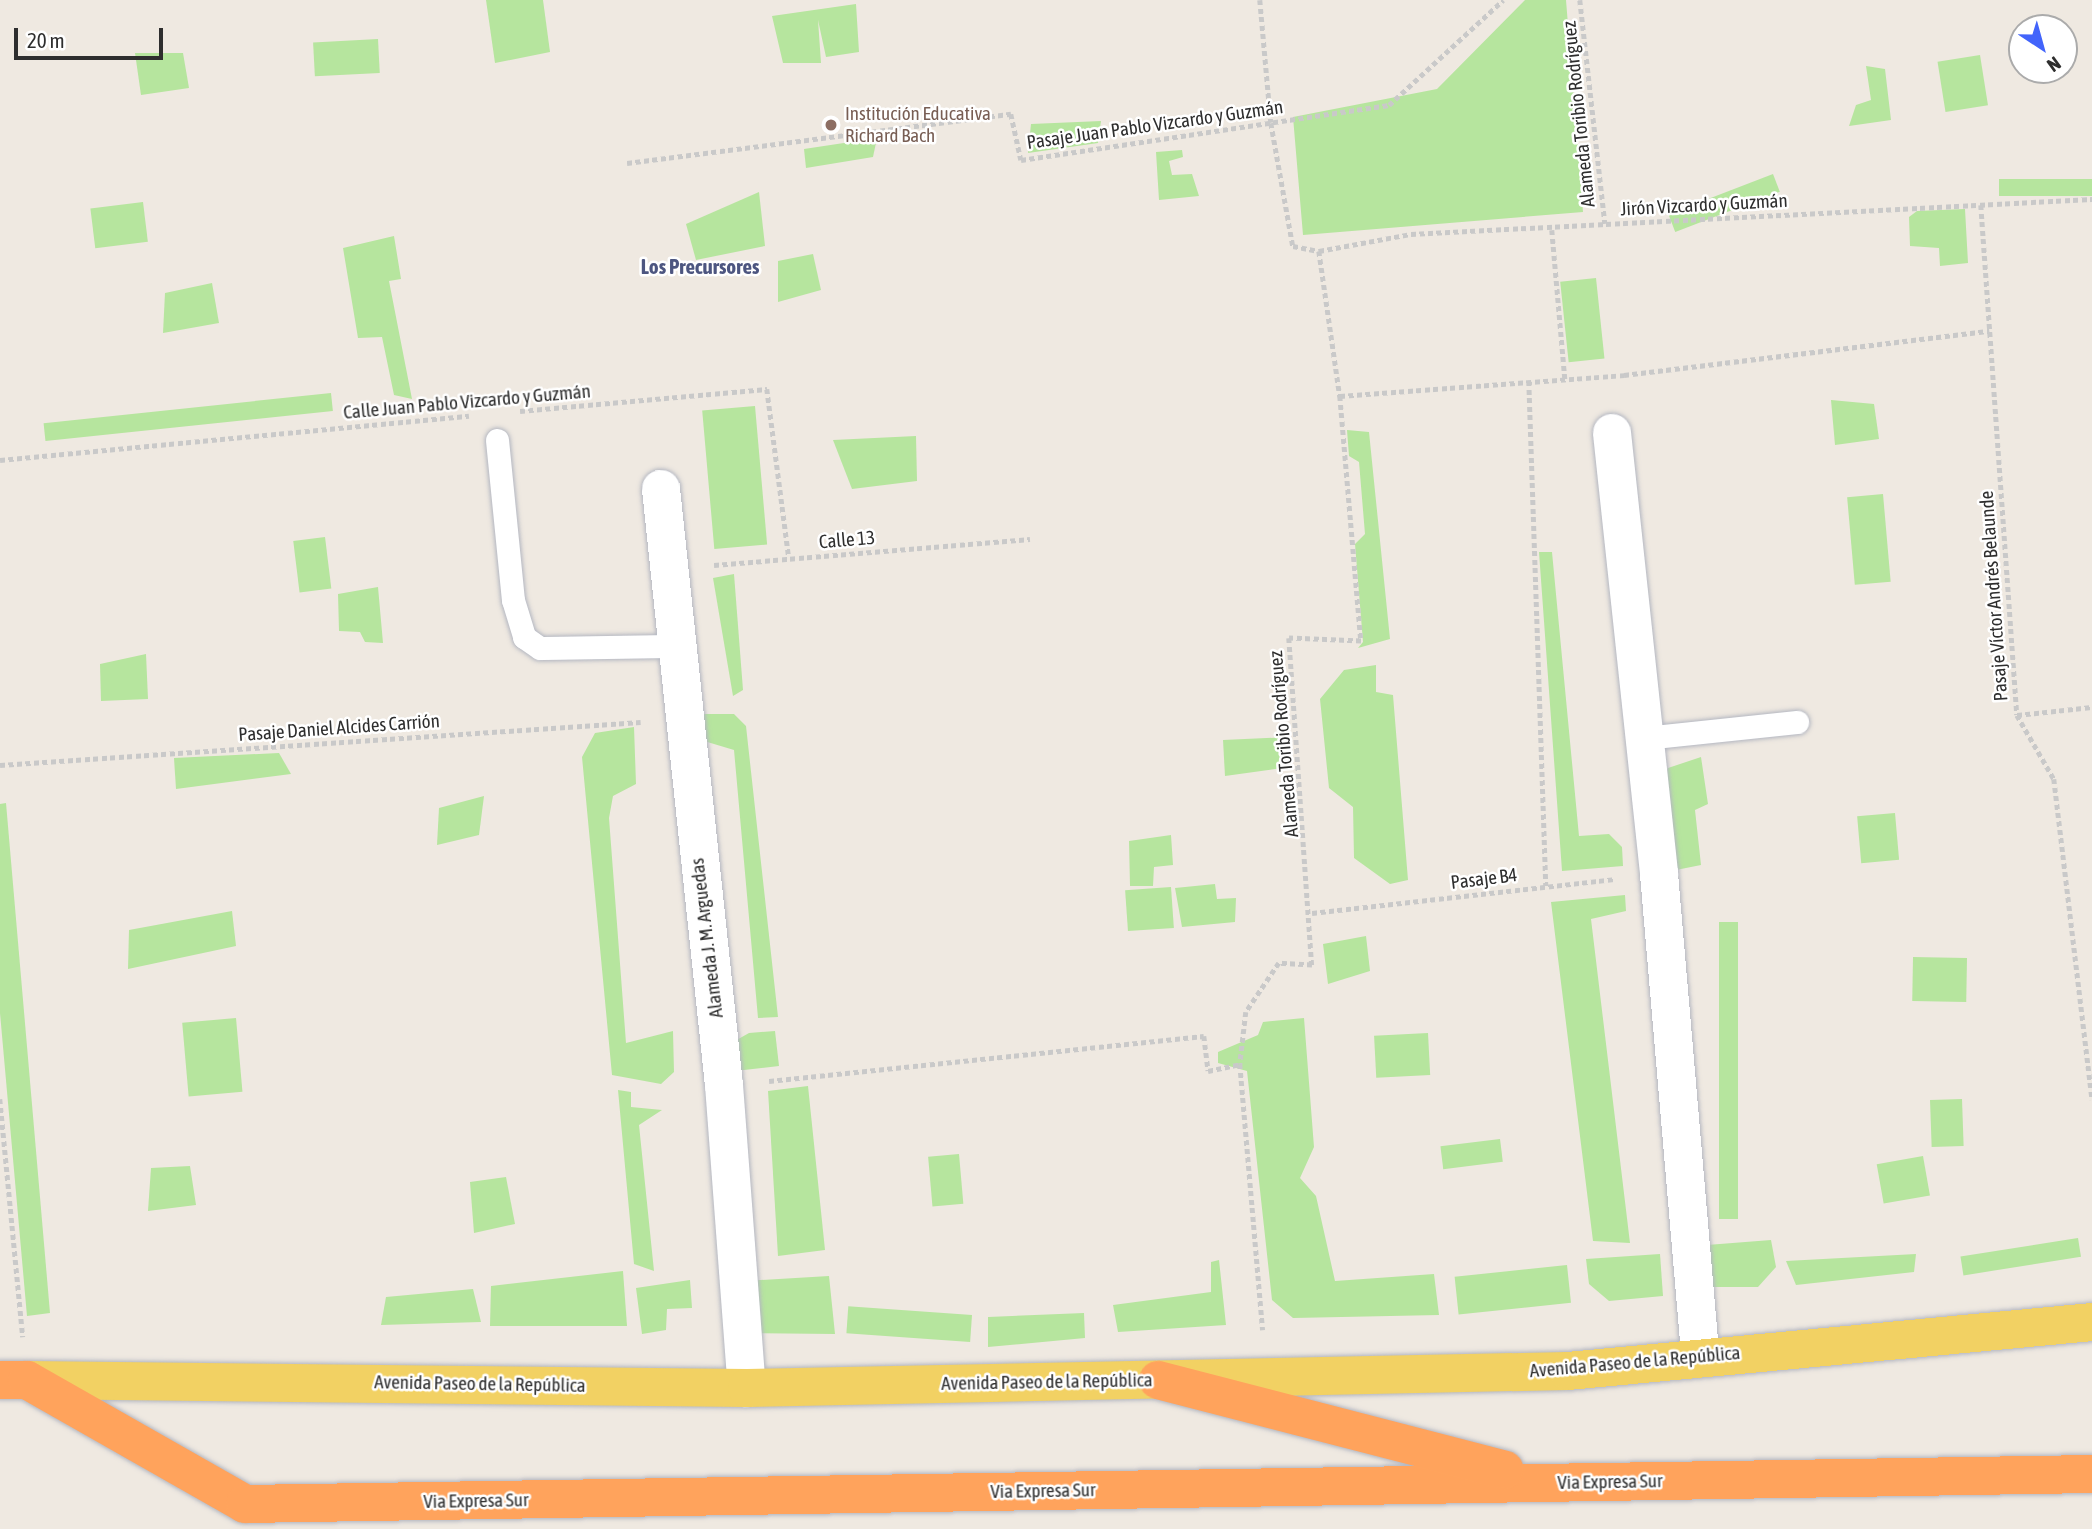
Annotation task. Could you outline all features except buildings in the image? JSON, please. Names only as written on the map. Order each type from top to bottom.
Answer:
[{"type":"highway","name":"Via Expresa Sur","points":[[14,1380],[245,1504],[2092,1474]]},
{"type":"highway","points":[[1158,1380],[1286,1418],[1558,1483]]},
{"type":"main road","name":"Avenida Paseo de la República","points":[[14,1380],[747,1388],[1568,1371],[1700,1356],[2092,1322]]},
{"type":"street","points":[[1612,433],[1659,874],[1700,1356]]},
{"type":"street","name":"Alameda J. M. Arguedas","points":[[661,489],[681,720],[724,1085],[747,1388]]},
{"type":"lane","points":[[497,440],[513,600],[524,637],[540,648],[674,646]]},
{"type":"lane","points":[[1644,738],[1797,722]]},
{"type":"path","points":[[1260,0],[1271,123],[1293,246],[1319,251]]},
{"type":"path","name":"Pasaje Juan Pablo Vizcardo y Guzmán","points":[[627,163],[1011,114],[1021,160],[1389,105],[1503,0]]},
{"type":"path","name":"Alameda Toribio Rodríguez","points":[[1580,0],[1605,224]]},
{"type":"path","name":"Jirón Vizcardo y Guzmán","points":[[1319,251],[1411,234],[1552,230],[1605,224],[2092,199]]},
{"type":"path","name":"Pasaje Víctor Andrés Belaunde","points":[[1981,205],[2017,715],[2054,779],[2092,1100]]},
{"type":"path","points":[[1552,230],[1565,379]]},
{"type":"path","name":"Alameda Toribio Rodríguez","points":[[1263,1330],[1240,1063],[1246,1012],[1279,963],[1312,965],[1312,913],[1289,638],[1361,641],[1340,396],[1319,251]]},
{"type":"path","points":[[1340,396],[1565,379],[1989,331]]},
{"type":"path","points":[[1529,381],[1546,886]]},
{"type":"path","name":"Calle Juan Pablo Vizcardo y Guzmán","points":[[504,413],[767,389],[789,558]]},
{"type":"path","name":"Calle Juan Pablo Vizcardo y Guzmán","points":[[0,460],[477,415]]},
{"type":"path","name":"Calle 13","points":[[667,569],[1030,539]]},
{"type":"path","points":[[2017,715],[2092,707]]},
{"type":"path","name":"Pasaje Daniel Alcides Carrión","points":[[0,765],[681,720]]},
{"type":"path","name":"Pasaje B4","points":[[1312,913],[1659,874]]},
{"type":"path","points":[[724,1085],[1204,1036],[1208,1071],[1240,1063]]},
{"type":"path","points":[[0,1099],[14,1380]]},
{"type":"green space","points":[[486,0],[543,0],[550,52],[495,63]]},
{"type":"green space","points":[[1525,0],[1566,0],[1583,212],[1303,235],[1293,117],[1437,89]]},
{"type":"green space","points":[[856,4],[859,52],[826,57],[818,20],[821,63],[783,63],[772,16]]},
{"type":"green space","points":[[378,39],[380,73],[315,76],[313,42]]},
{"type":"green space","points":[[135,53],[183,53],[189,88],[141,95]]},
{"type":"green space","points":[[1980,55],[1988,105],[1946,112],[1938,62]]},
{"type":"green space","points":[[1866,66],[1885,69],[1891,120],[1849,126],[1856,105],[1871,100]]},
{"type":"green space","points":[[1101,121],[1098,143],[1028,153],[1031,124]]},
{"type":"green space","points":[[877,138],[873,157],[806,168],[804,149]]},
{"type":"green space","points":[[1182,150],[1183,157],[1169,161],[1172,175],[1192,174],[1199,196],[1159,200],[1156,152]]},
{"type":"green space","points":[[1773,174],[1780,192],[1675,232],[1668,214]]},
{"type":"green space","points":[[1999,179],[2092,179],[2092,196],[1999,196]]},
{"type":"green space","points":[[759,192],[765,246],[696,260],[686,224]]},
{"type":"green space","points":[[143,202],[148,242],[95,248],[90,208]]},
{"type":"green space","points":[[1965,209],[1968,263],[1940,266],[1939,248],[1910,246],[1909,217],[1917,211]]},
{"type":"green space","points":[[394,236],[401,279],[389,281],[412,399],[394,395],[382,337],[358,338],[343,248]]},
{"type":"green space","points":[[813,254],[821,290],[778,302],[778,261]]},
{"type":"green space","points":[[1596,278],[1604,359],[1569,362],[1560,282]]},
{"type":"green space","points":[[212,283],[219,323],[163,333],[165,293]]},
{"type":"green space","points":[[331,393],[333,411],[45,441],[44,423]]},
{"type":"green space","points":[[1831,400],[1874,404],[1879,439],[1835,445]]},
{"type":"green space","points":[[755,406],[767,544],[714,549],[702,411]]},
{"type":"green space","points":[[1347,430],[1369,432],[1390,639],[1358,648],[1363,642],[1355,544],[1365,534],[1359,462],[1349,456]]},
{"type":"green space","points":[[916,436],[917,481],[852,489],[833,440]]},
{"type":"green space","points":[[1883,494],[1891,582],[1855,585],[1847,497]]},
{"type":"green space","points":[[325,537],[331,589],[300,593],[293,541]]},
{"type":"green space","points":[[1539,552],[1552,552],[1579,836],[1609,834],[1622,847],[1623,866],[1562,871]]},
{"type":"green space","points":[[734,574],[743,690],[733,696],[713,578]]},
{"type":"green space","points":[[378,587],[383,643],[365,642],[360,632],[339,631],[338,594]]},
{"type":"green space","points":[[146,654],[148,699],[101,701],[100,664]]},
{"type":"green space","points":[[1376,665],[1376,692],[1393,695],[1408,880],[1390,884],[1354,858],[1353,807],[1329,788],[1320,699],[1344,670]]},
{"type":"green space","points":[[684,714],[734,714],[746,726],[778,1017],[758,1018],[734,750],[704,741]]},
{"type":"green space","points":[[634,727],[636,784],[613,796],[609,818],[626,1043],[673,1031],[674,1072],[661,1084],[612,1075],[582,757],[595,733]]},
{"type":"green space","points":[[1290,737],[1289,767],[1225,776],[1223,740]]},
{"type":"green space","points":[[279,753],[291,774],[176,789],[174,758]]},
{"type":"green space","points":[[1701,757],[1708,804],[1695,810],[1701,865],[1671,871],[1659,790],[1668,768]]},
{"type":"green space","points":[[484,796],[479,835],[437,845],[439,808]]},
{"type":"green space","points":[[6,803],[50,1313],[27,1316],[0,1013],[0,804]]},
{"type":"green space","points":[[1895,813],[1899,860],[1861,863],[1857,816]]},
{"type":"green space","points":[[1171,835],[1173,865],[1154,867],[1153,886],[1130,886],[1129,841]]},
{"type":"green space","points":[[1215,884],[1217,899],[1236,898],[1235,922],[1182,927],[1175,888]]},
{"type":"green space","points":[[1171,887],[1174,928],[1128,931],[1125,890]]},
{"type":"green space","points":[[1625,895],[1626,911],[1591,919],[1630,1243],[1593,1241],[1551,902]]},
{"type":"green space","points":[[232,911],[236,946],[128,969],[129,930]]},
{"type":"green space","points":[[1719,922],[1738,922],[1738,1219],[1719,1219]]},
{"type":"green space","points":[[1366,936],[1370,971],[1328,984],[1323,944]]},
{"type":"green space","points":[[1913,957],[1967,958],[1966,1002],[1912,1001]]},
{"type":"green space","points":[[236,1018],[242,1092],[189,1096],[182,1023]]},
{"type":"green space","points":[[1304,1018],[1314,1147],[1300,1178],[1316,1196],[1335,1281],[1434,1274],[1439,1315],[1293,1318],[1272,1300],[1247,1071],[1218,1063],[1218,1052],[1258,1035],[1263,1022]]},
{"type":"green space","points":[[775,1031],[779,1066],[726,1072],[726,1046],[749,1033]]},
{"type":"green space","points":[[1428,1033],[1430,1075],[1376,1078],[1374,1036]]},
{"type":"green space","points":[[808,1086],[825,1250],[778,1256],[768,1091]]},
{"type":"green space","points":[[618,1090],[631,1092],[631,1107],[662,1110],[639,1125],[654,1271],[634,1264]]},
{"type":"green space","points":[[1962,1099],[1964,1146],[1932,1147],[1930,1100]]},
{"type":"green space","points":[[1500,1139],[1503,1162],[1443,1169],[1440,1146]]},
{"type":"green space","points":[[959,1154],[963,1204],[932,1207],[928,1157]]},
{"type":"green space","points":[[1923,1156],[1930,1195],[1884,1204],[1877,1164]]},
{"type":"green space","points":[[190,1166],[196,1205],[148,1211],[151,1168]]},
{"type":"green space","points":[[506,1177],[515,1224],[474,1233],[470,1182]]},
{"type":"green space","points":[[2078,1238],[2081,1257],[1963,1275],[1960,1257]]},
{"type":"green space","points":[[1771,1240],[1776,1267],[1758,1287],[1708,1287],[1707,1245]]},
{"type":"green space","points":[[1660,1254],[1663,1296],[1609,1301],[1589,1284],[1586,1259]]},
{"type":"green space","points":[[1916,1254],[1914,1272],[1796,1285],[1786,1261]]},
{"type":"green space","points":[[1219,1260],[1226,1325],[1118,1332],[1113,1305],[1211,1292],[1211,1262]]},
{"type":"green space","points":[[1567,1265],[1571,1303],[1459,1315],[1455,1277]]},
{"type":"green space","points":[[623,1271],[627,1326],[490,1326],[491,1286]]},
{"type":"green space","points":[[829,1276],[835,1334],[751,1333],[745,1281]]},
{"type":"green space","points":[[690,1280],[692,1308],[667,1309],[666,1330],[642,1334],[636,1288]]},
{"type":"green space","points":[[473,1289],[481,1322],[381,1325],[386,1297]]},
{"type":"green space","points":[[848,1306],[972,1315],[970,1342],[846,1333]]},
{"type":"green space","points":[[1084,1313],[1085,1338],[988,1347],[988,1317]]},
{"type":"place","name":"Institución Educativa Richard Bach","points":[[831,125]]},
{"type":"district","name":"Los Precursores","points":[[700,266]]}]
